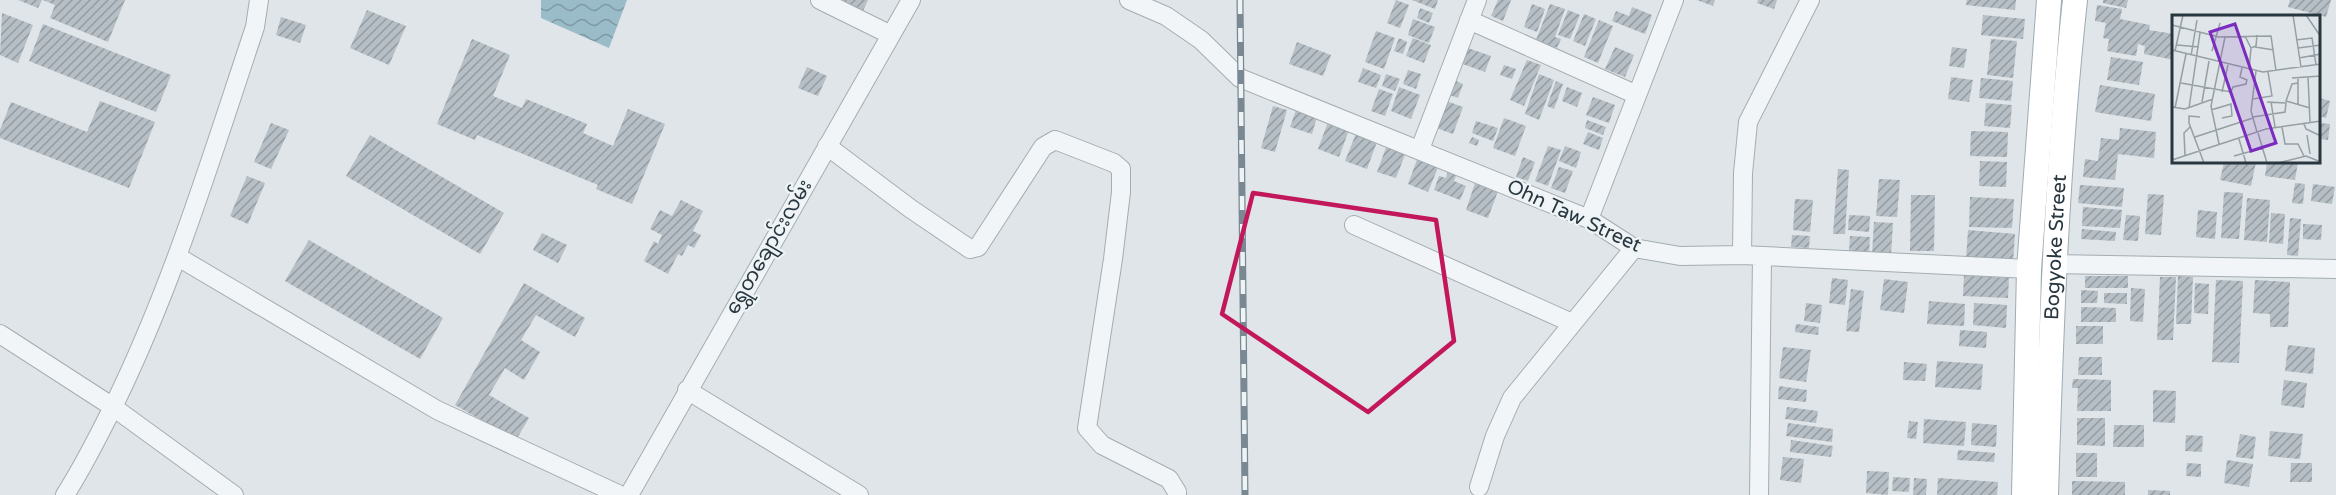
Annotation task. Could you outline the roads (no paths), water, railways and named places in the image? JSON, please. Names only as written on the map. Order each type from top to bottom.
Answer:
[{"type":"main road","name":"Bogyoke Street","points":[[2024,495],[2029,269],[2049,0]]},
{"type":"main road","name":"Bogyoke Street","points":[[2046,495],[2053,264],[2064,105],[2075,0]]},
{"type":"street","points":[[65,495],[83,468],[131,370],[178,257],[255,27],[259,0]]},
{"type":"street","points":[[820,0],[891,35]]},
{"type":"street","name":"ရွှေတချောင်းလမ်း","points":[[629,495],[911,0]]},
{"type":"street","name":"Ohn Taw Street","points":[[1129,0],[1166,16],[1201,40],[1240,78],[1589,219],[1634,248],[1680,256],[1742,255],[2029,269]]},
{"type":"street","points":[[1420,149],[1477,0]]},
{"type":"street","points":[[1589,219],[1674,0]]},
{"type":"street","points":[[1742,255],[1743,173],[1748,122],[1810,0]]},
{"type":"street","points":[[1469,20],[1637,95]]},
{"type":"street","points":[[827,146],[911,209],[970,249],[978,247],[1043,147],[1055,140],[1114,163],[1121,170],[1121,192],[1087,428],[1102,445],[1169,479],[1178,492],[1177,495]]},
{"type":"street","points":[[1354,225],[1572,323]]},
{"type":"street","points":[[1479,487],[1495,436],[1512,398],[1634,248]]},
{"type":"street","points":[[178,257],[437,410],[620,495]]},
{"type":"street","points":[[1759,495],[1762,257]]},
{"type":"street","points":[[2053,264],[2336,269]]},
{"type":"street","points":[[0,334],[112,407],[234,495]]},
{"type":"street","points":[[687,390],[859,495]]},
{"type":"water","points":[[541,0],[627,0],[609,48],[541,18]]},
{"type":"railway","points":[[1240,0],[1245,495]]}]
